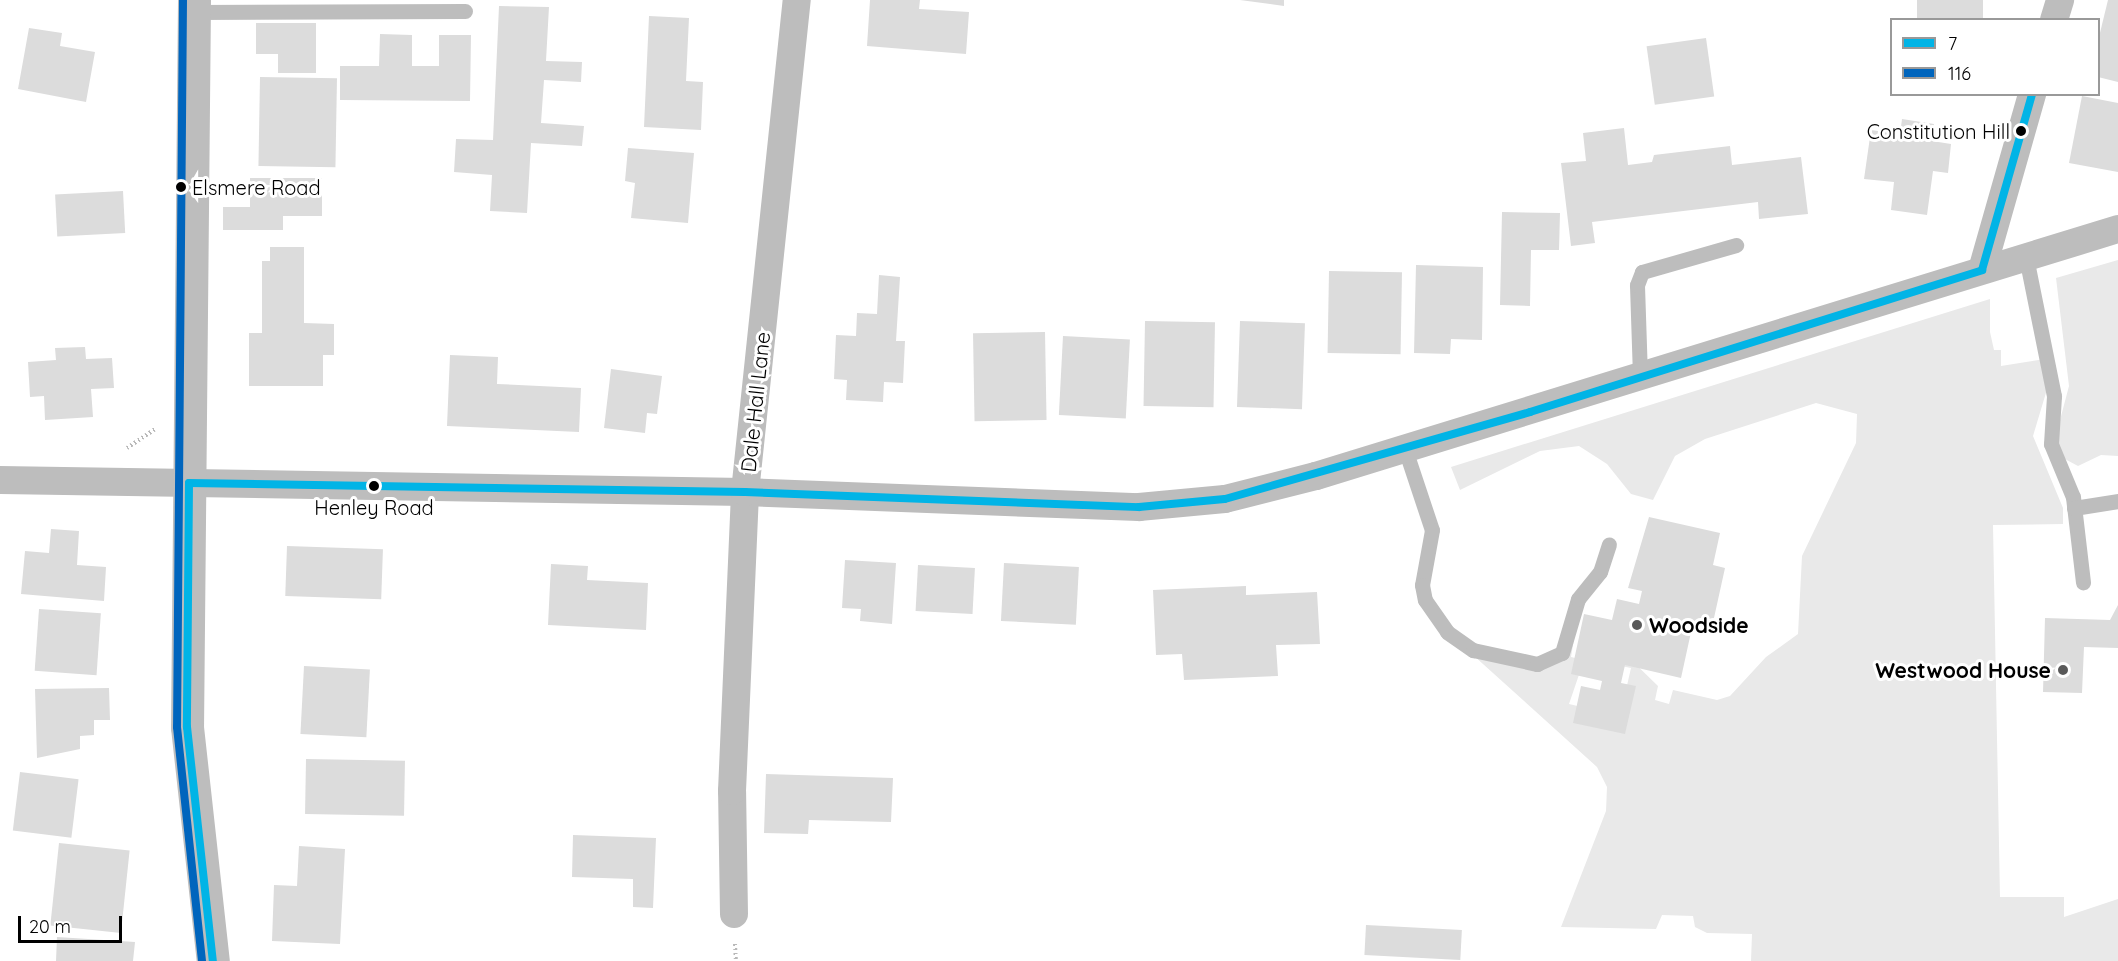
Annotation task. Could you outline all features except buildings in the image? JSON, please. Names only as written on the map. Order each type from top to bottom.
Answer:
[{"type":"street","name":"Dale Hall Lane","points":[[734,914],[732,791],[745,492],[797,0]]},
{"type":"street","points":[[2055,18],[2060,0]]},
{"type":"street","points":[[193,6],[187,726],[213,961]]},
{"type":"street","points":[[1982,270],[2031,96]]},
{"type":"street","points":[[0,480],[745,492],[1139,507],[1263,491],[2118,230]]},
{"type":"lane","points":[[193,6],[465,11]]},
{"type":"lane","points":[[1640,376],[1637,285],[1642,272],[1736,246]]},
{"type":"lane","points":[[2026,257],[2054,396],[2051,444],[2074,508],[2083,582]]},
{"type":"lane","points":[[1405,449],[1432,530],[1422,585],[1425,600],[1447,632],[1473,650],[1537,664],[1562,653],[1578,599],[1600,572],[1609,544]]},
{"type":"lane","points":[[2074,508],[2118,501]]},
{"type":"path","points":[[121,450],[140,443],[158,423]]},
{"type":"shaded area","points":[[2118,260],[2118,456],[2101,455],[2078,466],[2063,458],[2055,439],[2069,386],[2056,278]]},
{"type":"shaded area","points":[[1990,299],[1990,332],[1994,350],[2001,350],[2001,366],[2045,359],[2048,386],[2033,436],[2063,508],[2063,524],[1993,525],[2000,897],[2064,897],[2064,917],[2118,899],[2118,961],[1751,961],[1752,934],[1707,933],[1695,927],[1693,916],[1662,915],[1656,929],[1561,927],[1606,811],[1607,787],[1597,767],[1473,655],[1517,666],[1545,661],[1574,639],[1571,657],[1584,660],[1569,704],[1620,716],[1631,668],[1616,665],[1619,648],[1658,686],[1655,700],[1669,704],[1673,690],[1717,700],[1730,696],[1766,657],[1798,634],[1802,556],[1856,443],[1857,414],[1816,403],[1705,439],[1675,456],[1653,500],[1631,494],[1607,464],[1579,446],[1540,451],[1460,490],[1451,467]]},
{"type":"transit line","name":"116","points":[[183,0],[177,727],[202,961]]},
{"type":"transit line","name":"7","points":[[1982,270],[2031,96]]},
{"type":"transit line","name":"7","points":[[189,483],[745,492],[1139,507],[1225,499],[1530,412],[1982,270]]},
{"type":"transit line","name":"7","points":[[189,483],[187,727],[213,961]]},
{"type":"place","name":"Constitution Hill","points":[[2021,131]]},
{"type":"place","name":"Elsmere Road","points":[[181,187]]},
{"type":"place","name":"Henley Road","points":[[374,486]]},
{"type":"place","name":"Woodside","points":[[1637,625]]},
{"type":"place","name":"Westwood House","points":[[2063,670]]}]
